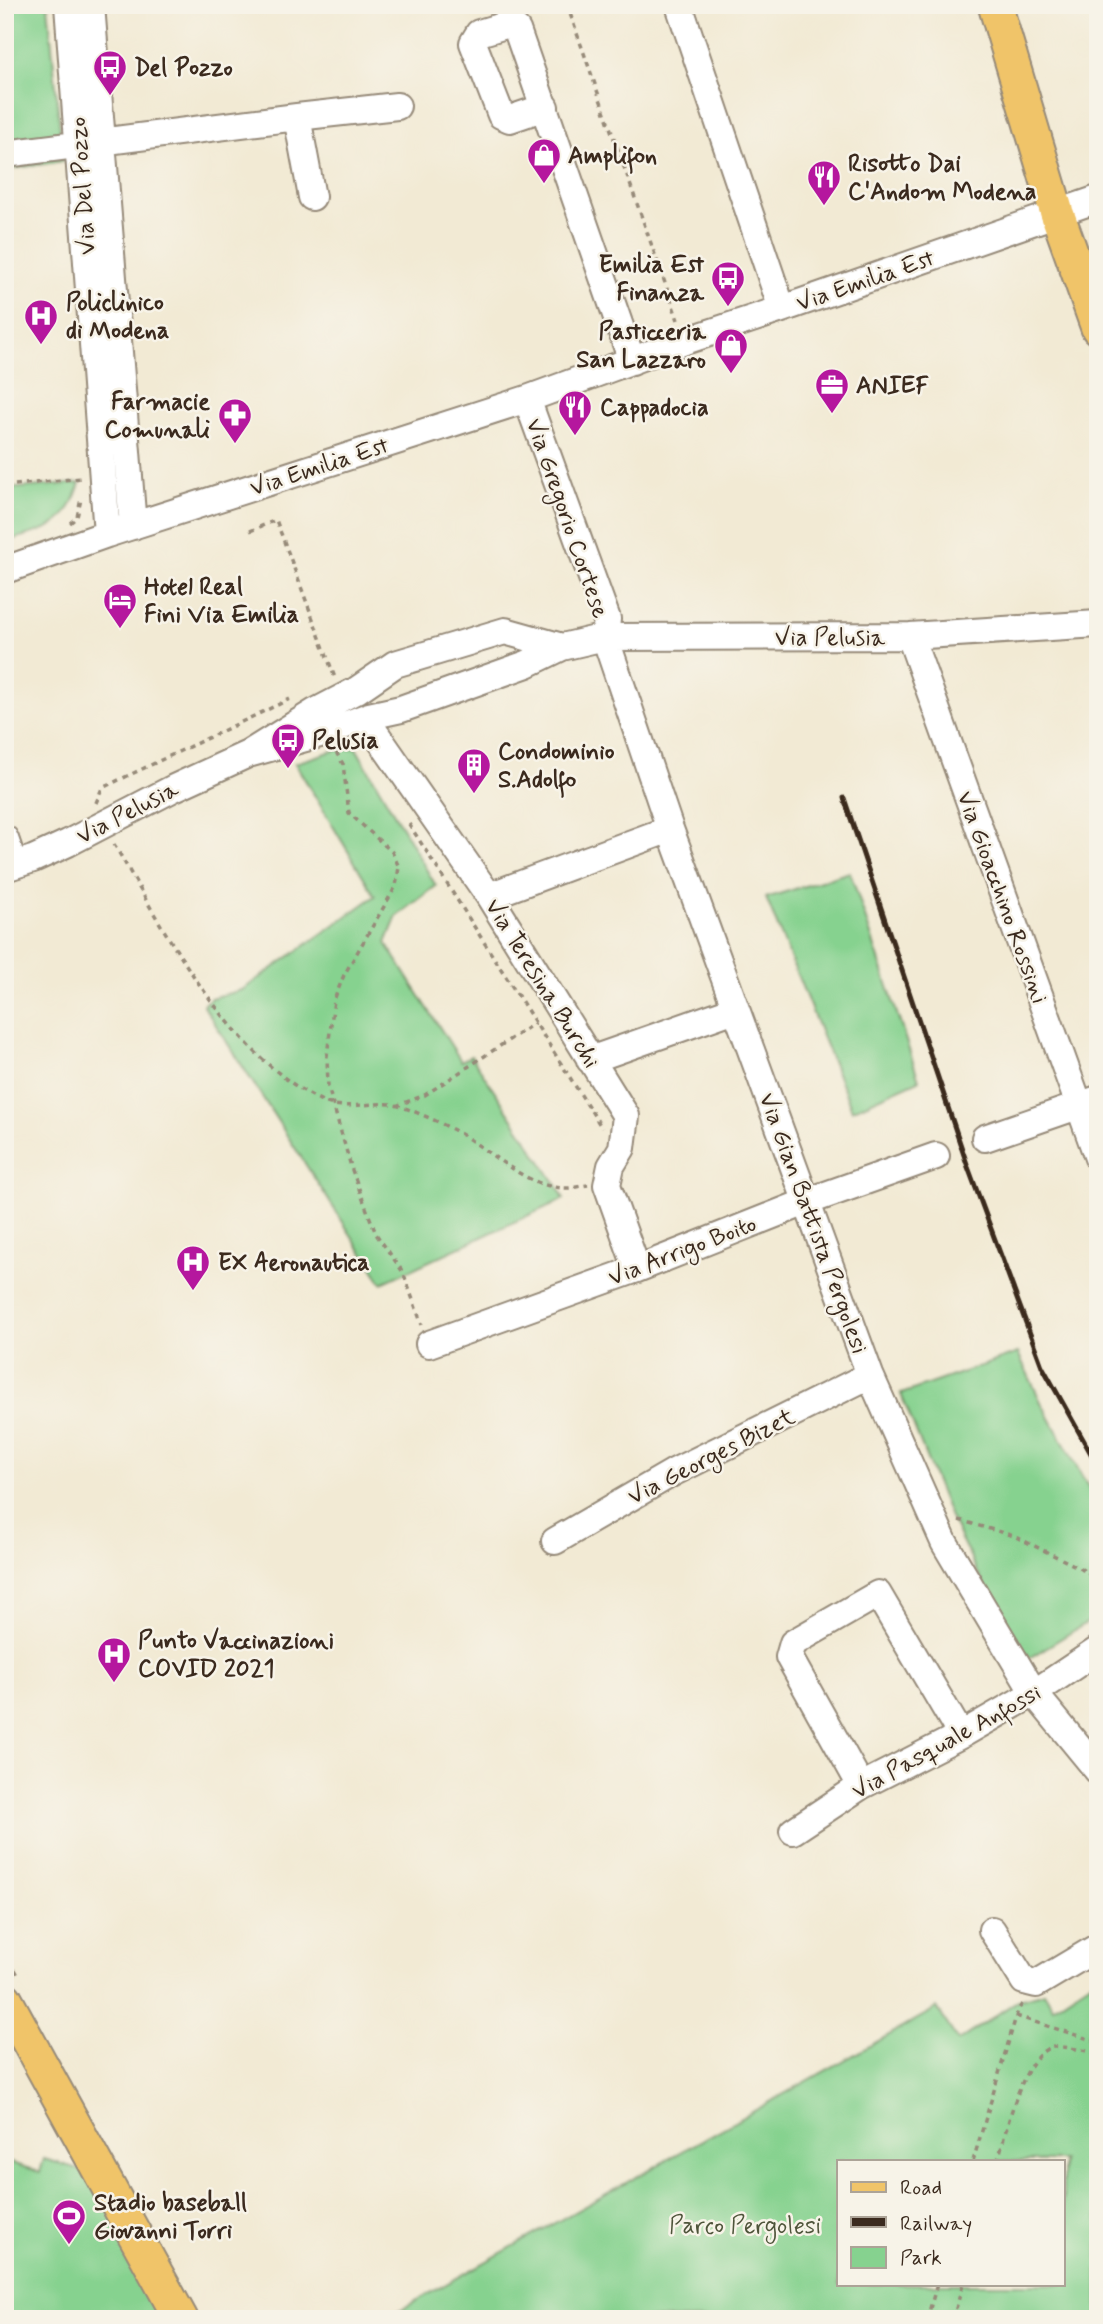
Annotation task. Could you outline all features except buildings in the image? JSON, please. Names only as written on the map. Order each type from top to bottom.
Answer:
[{"type":"main road","points":[[995,5],[1057,213],[1098,328]]},
{"type":"main road","points":[[5,1999],[181,2319]]},
{"type":"street","name":"Via Del Pozzo","points":[[68,5],[91,144]]},
{"type":"street","name":"Via Del Pozzo","points":[[91,5],[91,144],[104,318],[107,534]]},
{"type":"street","points":[[679,5],[782,310]]},
{"type":"street","points":[[5,154],[397,106]]},
{"type":"street","points":[[547,112],[632,361]]},
{"type":"street","points":[[296,117],[312,197]]},
{"type":"street","name":"Via Emilia Est","points":[[5,570],[107,534],[527,399],[685,341],[782,310],[1098,199]]},
{"type":"street","name":"Via Del Pozzo","points":[[104,318],[133,526]]},
{"type":"street","name":"Via Gregorio Cortese","points":[[527,399],[607,619],[605,637]]},
{"type":"street","name":"Via Pelusia","points":[[10,867],[33,859],[174,788],[321,722],[401,709],[527,664],[562,647],[605,637],[910,636],[1098,624]]},
{"type":"street","name":"Via Pelusia","points":[[321,722],[357,690],[395,664],[505,631],[562,647]]},
{"type":"street","name":"Via Gioacchino Rossini","points":[[910,636],[1088,1103],[1098,1158]]},
{"type":"street","name":"Via Gian Battista Pergolesi","points":[[605,637],[670,829],[870,1375],[944,1542],[1034,1693],[1098,1771]]},
{"type":"street","points":[[357,690],[368,689],[376,697],[377,708],[369,716]]},
{"type":"street","name":"Via Teresina Burchi","points":[[369,716],[374,731],[489,896],[626,1116],[622,1148],[611,1166],[607,1185],[637,1269]]},
{"type":"street","points":[[489,896],[670,829]]},
{"type":"street","points":[[5,839],[10,867]]},
{"type":"street","points":[[590,1060],[736,1009]]},
{"type":"street","points":[[985,1138],[1088,1103]]},
{"type":"street","name":"Via Arrigo Boito","points":[[430,1344],[637,1269],[806,1202],[936,1156]]},
{"type":"street","name":"Via Georges Bizet","points":[[555,1541],[674,1472],[870,1375]]},
{"type":"street","points":[[861,1786],[789,1657],[793,1643],[878,1594],[961,1735]]},
{"type":"street","name":"Via Pasquale Anfossi","points":[[793,1831],[861,1786],[961,1735],[1034,1693],[1098,1650]]},
{"type":"street","points":[[992,1930],[1024,1982],[1036,1984],[1098,1947]]},
{"type":"path","points":[[568,5],[685,341]]},
{"type":"path","points":[[5,486],[85,478]]},
{"type":"path","points":[[68,525],[76,517],[82,491]]},
{"type":"path","points":[[250,531],[276,520],[336,677],[327,682]]},
{"type":"path","points":[[430,1344],[415,1311],[403,1272],[376,1234],[352,1170],[331,1105],[327,1056],[334,1000],[344,975],[396,886],[398,867],[392,852],[349,813],[342,764],[307,691],[102,788],[96,803],[100,826],[111,839],[166,934],[211,998],[242,1037],[269,1063],[296,1084],[331,1105],[396,1106],[449,1127],[523,1175],[542,1183],[565,1188],[598,1184]]},
{"type":"path","points":[[409,823],[604,1132]]},
{"type":"path","points":[[396,1106],[425,1095],[535,1023]]},
{"type":"path","points":[[931,1511],[1014,1536],[1080,1568],[1098,1580]]},
{"type":"path","points":[[973,2160],[1016,2016],[1036,1984]]},
{"type":"path","points":[[1016,2016],[1098,2042]]},
{"type":"path","points":[[998,2160],[1015,2100],[1029,2068],[1039,2054],[1052,2047],[1098,2053]]},
{"type":"path","points":[[927,2319],[936,2286]]},
{"type":"path","points":[[953,2319],[962,2286]]},
{"type":"path","points":[[1062,2319],[1072,2314],[1098,2315]]},
{"type":"green space","points":[[5,5],[48,5],[63,161],[5,170]]},
{"type":"green space","points":[[80,483],[74,499],[61,519],[44,529],[5,542],[5,489]]},
{"type":"green space","points":[[356,748],[436,886],[397,916],[386,943],[461,1061],[471,1056],[564,1199],[382,1283],[203,1005],[211,998],[242,990],[375,896],[295,763],[336,750]]},
{"type":"green space","points":[[850,872],[919,1080],[852,1110],[766,898]]},
{"type":"green space","points":[[1018,1353],[1041,1402],[1098,1505],[1098,1616],[1029,1658],[992,1601],[950,1517],[901,1394]]},
{"type":"green space","name":"Parco Pergolesi","points":[[1098,1977],[1098,2319],[384,2319],[937,2008],[958,2041],[1020,1999],[1044,1992],[1053,2007]]},
{"type":"green space","name":"Stadio baseball Giovanni Torri","points":[[44,2159],[93,2173],[171,2319],[5,2319],[5,2161],[40,2172]]},
{"type":"railway","points":[[844,798],[968,1167],[1042,1366],[1098,1466]]},
{"type":"place","name":"Del Pozzo","points":[[110,97]]},
{"type":"place","name":"Amplifon","points":[[544,185]]},
{"type":"place","name":"Risotto Dai C'Andom Modena","points":[[824,207]]},
{"type":"place","name":"Emilia Est Finanza","points":[[728,308]]},
{"type":"place","name":"Policlinico di Modena","points":[[41,346]]},
{"type":"place","name":"Pasticceria San Lazzaro","points":[[731,375]]},
{"type":"place","name":"ANIEF","points":[[832,415]]},
{"type":"place","name":"Cappadocia","points":[[575,437]]},
{"type":"place","name":"Farmacie Comunali","points":[[235,445]]},
{"type":"place","name":"Hotel Real Fini Via Emilia","points":[[120,630]]},
{"type":"place","name":"Pelusia","points":[[288,770]]},
{"type":"place","name":"Condominio S.Adolfo","points":[[474,795]]},
{"type":"place","name":"EX Aeronautica","points":[[193,1292]]},
{"type":"place","name":"Punto Vaccinazioni COVID 2021","points":[[114,1684]]},
{"type":"place","name":"Stadio baseball Giovanni Torri","points":[[69,2246]]}]
